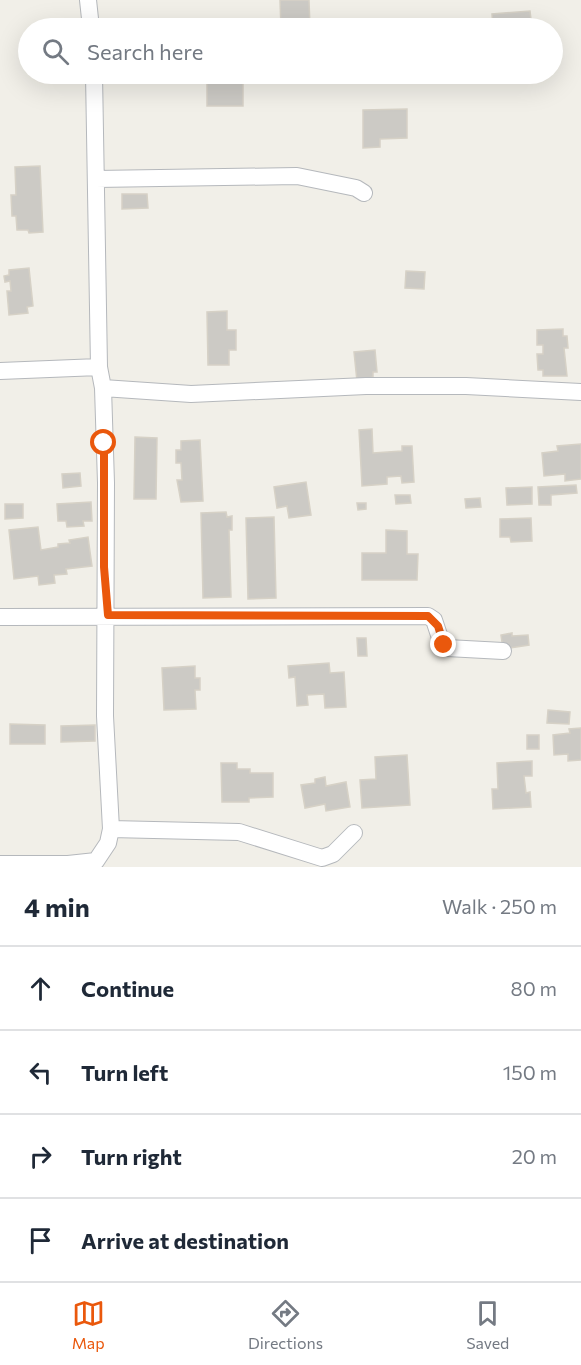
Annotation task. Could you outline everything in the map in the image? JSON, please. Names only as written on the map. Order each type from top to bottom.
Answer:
[{"type":"street","points":[[88,0],[90,18]]},
{"type":"street","points":[[0,864],[68,864],[96,861],[108,843],[111,829],[105,716],[108,615],[104,567],[106,483],[103,388],[99,367],[94,84]]},
{"type":"street","points":[[96,179],[297,176],[356,188],[364,193]]},
{"type":"street","points":[[0,371],[99,367]]},
{"type":"street","points":[[103,388],[191,394],[366,386],[466,386],[581,392]]},
{"type":"street","points":[[0,617],[428,616],[434,620],[441,641],[447,648],[503,651]]},
{"type":"street","points":[[111,829],[239,832],[322,858],[333,854],[354,833]]},
{"type":"building","points":[[280,0],[309,0],[310,18],[281,18]]},
{"type":"building","points":[[530,11],[531,18],[492,18],[492,14]]},
{"type":"building","points":[[207,84],[243,84],[243,106],[207,106]]},
{"type":"building","points":[[407,109],[407,138],[380,139],[380,147],[363,148],[363,110]]},
{"type":"building","points":[[40,166],[43,232],[29,233],[28,230],[17,230],[16,216],[12,216],[11,195],[16,195],[15,167]]},
{"type":"building","points":[[122,194],[147,194],[148,208],[122,209]]},
{"type":"building","points":[[29,268],[33,306],[27,307],[28,313],[9,315],[7,291],[11,291],[10,281],[5,282],[4,276],[9,275],[9,270]]},
{"type":"building","points":[[406,271],[425,272],[424,289],[405,288]]},
{"type":"building","points":[[227,311],[227,330],[236,330],[236,350],[229,350],[229,365],[208,365],[207,312]]},
{"type":"building","points":[[563,329],[563,336],[567,336],[568,348],[564,348],[567,376],[543,376],[543,370],[538,370],[537,354],[543,354],[543,345],[537,345],[537,330]]},
{"type":"building","points":[[375,350],[377,372],[373,372],[373,377],[357,381],[354,352]]},
{"type":"building","points":[[372,429],[373,453],[402,451],[402,446],[412,446],[414,482],[402,483],[401,476],[387,477],[387,484],[362,486],[359,430]]},
{"type":"building","points":[[135,437],[157,438],[156,499],[134,499]]},
{"type":"building","points":[[200,440],[203,501],[181,502],[177,480],[182,480],[181,463],[176,463],[176,450],[181,450],[181,441]]},
{"type":"building","points":[[581,444],[581,479],[565,481],[565,474],[544,476],[542,453],[558,451],[557,446]]},
{"type":"building","points":[[80,473],[81,486],[63,488],[62,474]]},
{"type":"building","points":[[306,482],[311,515],[289,518],[287,506],[277,508],[274,487]]},
{"type":"building","points":[[576,485],[577,493],[551,495],[551,505],[539,505],[538,487]]},
{"type":"building","points":[[532,487],[532,504],[507,505],[506,488]]},
{"type":"building","points":[[395,495],[410,495],[411,503],[396,504]]},
{"type":"building","points":[[480,498],[481,507],[466,508],[465,499]]},
{"type":"building","points":[[91,502],[92,521],[83,521],[84,526],[67,527],[66,521],[58,521],[57,504]]},
{"type":"building","points":[[357,503],[366,503],[366,509],[358,510]]},
{"type":"building","points":[[5,504],[23,504],[23,518],[5,519]]},
{"type":"building","points":[[226,512],[227,517],[232,516],[232,530],[229,530],[231,597],[203,598],[201,513]]},
{"type":"building","points":[[274,517],[276,598],[248,599],[246,518]]},
{"type":"building","points":[[531,518],[532,541],[511,542],[510,537],[500,537],[500,519]]},
{"type":"building","points":[[38,527],[41,550],[58,547],[58,544],[70,543],[69,540],[88,537],[92,566],[66,569],[67,574],[54,575],[55,583],[39,585],[38,576],[14,579],[9,530]]},
{"type":"building","points":[[386,530],[407,531],[407,554],[418,554],[417,580],[362,580],[362,553],[386,553]]},
{"type":"building","points":[[512,633],[512,636],[528,635],[529,645],[503,649],[501,635]]},
{"type":"building","points":[[357,638],[366,638],[367,656],[358,656]]},
{"type":"building","points":[[329,663],[330,673],[344,672],[346,707],[325,708],[324,694],[307,695],[308,705],[297,706],[295,677],[289,678],[288,666]]},
{"type":"building","points":[[195,666],[195,678],[200,678],[200,690],[195,690],[196,709],[164,710],[162,668]]},
{"type":"building","points":[[548,710],[570,712],[569,724],[547,723]]},
{"type":"building","points":[[10,724],[45,725],[45,744],[10,744]]},
{"type":"building","points":[[95,725],[95,741],[61,742],[61,726]]},
{"type":"building","points":[[581,728],[581,760],[568,761],[568,754],[554,755],[553,735],[570,733],[569,729]]},
{"type":"building","points":[[527,735],[539,735],[539,749],[527,749]]},
{"type":"building","points":[[407,755],[410,805],[362,808],[360,780],[376,779],[375,757]]},
{"type":"building","points":[[532,761],[532,776],[524,776],[526,793],[530,792],[531,807],[493,809],[492,789],[498,789],[497,763]]},
{"type":"building","points":[[221,763],[237,763],[237,769],[250,769],[250,773],[273,773],[273,797],[249,798],[249,802],[222,802]]},
{"type":"building","points":[[325,777],[326,786],[346,782],[350,807],[326,811],[325,804],[305,808],[301,785],[315,783],[315,779]]},
{"type":"route","points":[[104,443],[106,483],[104,567],[108,615],[428,616],[432,617],[438,626],[444,645]]}]
